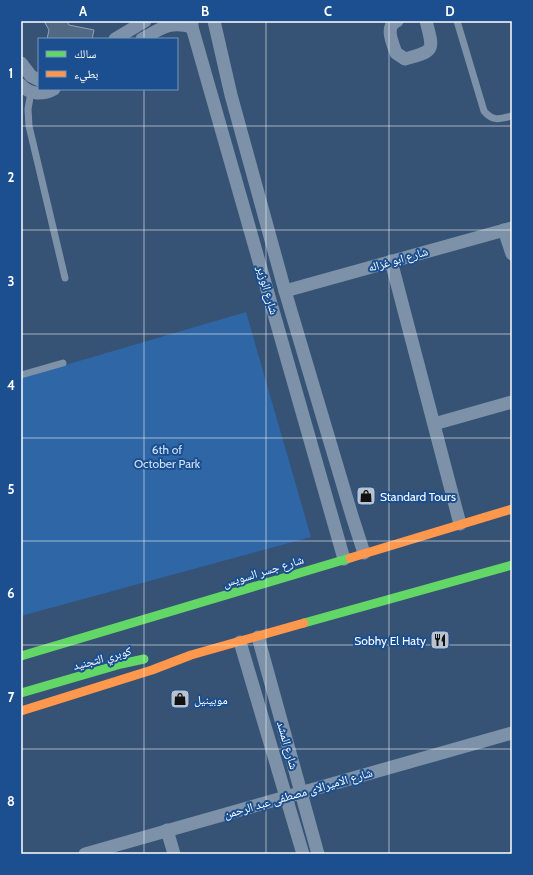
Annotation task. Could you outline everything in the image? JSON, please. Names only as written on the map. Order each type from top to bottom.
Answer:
[{"type":"main road","name":"شارع جسر السويس","points":[[21,656],[344,560],[512,508]]},
{"type":"main road","points":[[21,711],[152,670],[191,655],[512,565]]},
{"type":"main road","points":[[158,625],[179,608]]},
{"type":"main road","name":"كوبري التجنيد","points":[[21,692],[121,664],[156,658],[191,655]]},
{"type":"street","points":[[118,38],[145,21]]},
{"type":"street","name":"شارع الوزير","points":[[214,21],[231,95],[285,291],[364,553]]},
{"type":"street","points":[[397,21],[390,26],[390,31],[396,54],[405,58],[426,53],[430,48],[432,42],[426,21]]},
{"type":"street","points":[[144,38],[173,24],[192,24]]},
{"type":"street","name":"شارع الوزير","points":[[192,24],[344,560]]},
{"type":"street","points":[[21,63],[31,76],[38,79],[26,89]]},
{"type":"street","points":[[26,89],[40,94],[52,90]]},
{"type":"street","points":[[214,101],[231,95]]},
{"type":"street","points":[[508,229],[512,254]]},
{"type":"street","name":"شارع ابو غزاله","points":[[285,291],[508,229]]},
{"type":"street","points":[[391,261],[460,524]]},
{"type":"street","points":[[434,424],[512,402]]},
{"type":"street","name":"شارع المشد","points":[[258,637],[318,854]]},
{"type":"street","name":"شارع المشد","points":[[240,642],[303,854]]},
{"type":"street","name":"شارع الاميرالاى مصطفى عبد الرحمن","points":[[85,854],[512,733]]},
{"type":"street","points":[[167,830],[174,854]]},
{"type":"lane","points":[[457,21],[484,111],[489,117],[498,119],[512,116]]},
{"type":"lane","points":[[26,89],[29,126],[65,278]]},
{"type":"lane","points":[[21,375],[63,363]]},
{"type":"green space","name":"6th of October Park","points":[[246,312],[311,537],[21,616],[21,378]]},
{"type":"building","points":[[44,21],[67,21],[69,25],[94,30],[92,38],[47,38],[49,30]]},
{"type":"traffic: fast","points":[[21,656],[350,558]]},
{"type":"traffic: fast","points":[[304,623],[512,565]]},
{"type":"traffic: fast","points":[[21,693],[121,664],[144,659]]},
{"type":"traffic: slow","points":[[350,558],[512,509]]},
{"type":"traffic: slow","points":[[21,711],[152,670],[191,655],[304,623]]},
{"type":"place","name":"Standard Tours","points":[[366,496]]},
{"type":"place","name":"Sobhy El Haty","points":[[440,640]]},
{"type":"place","name":"موبينيل","points":[[180,699]]}]
